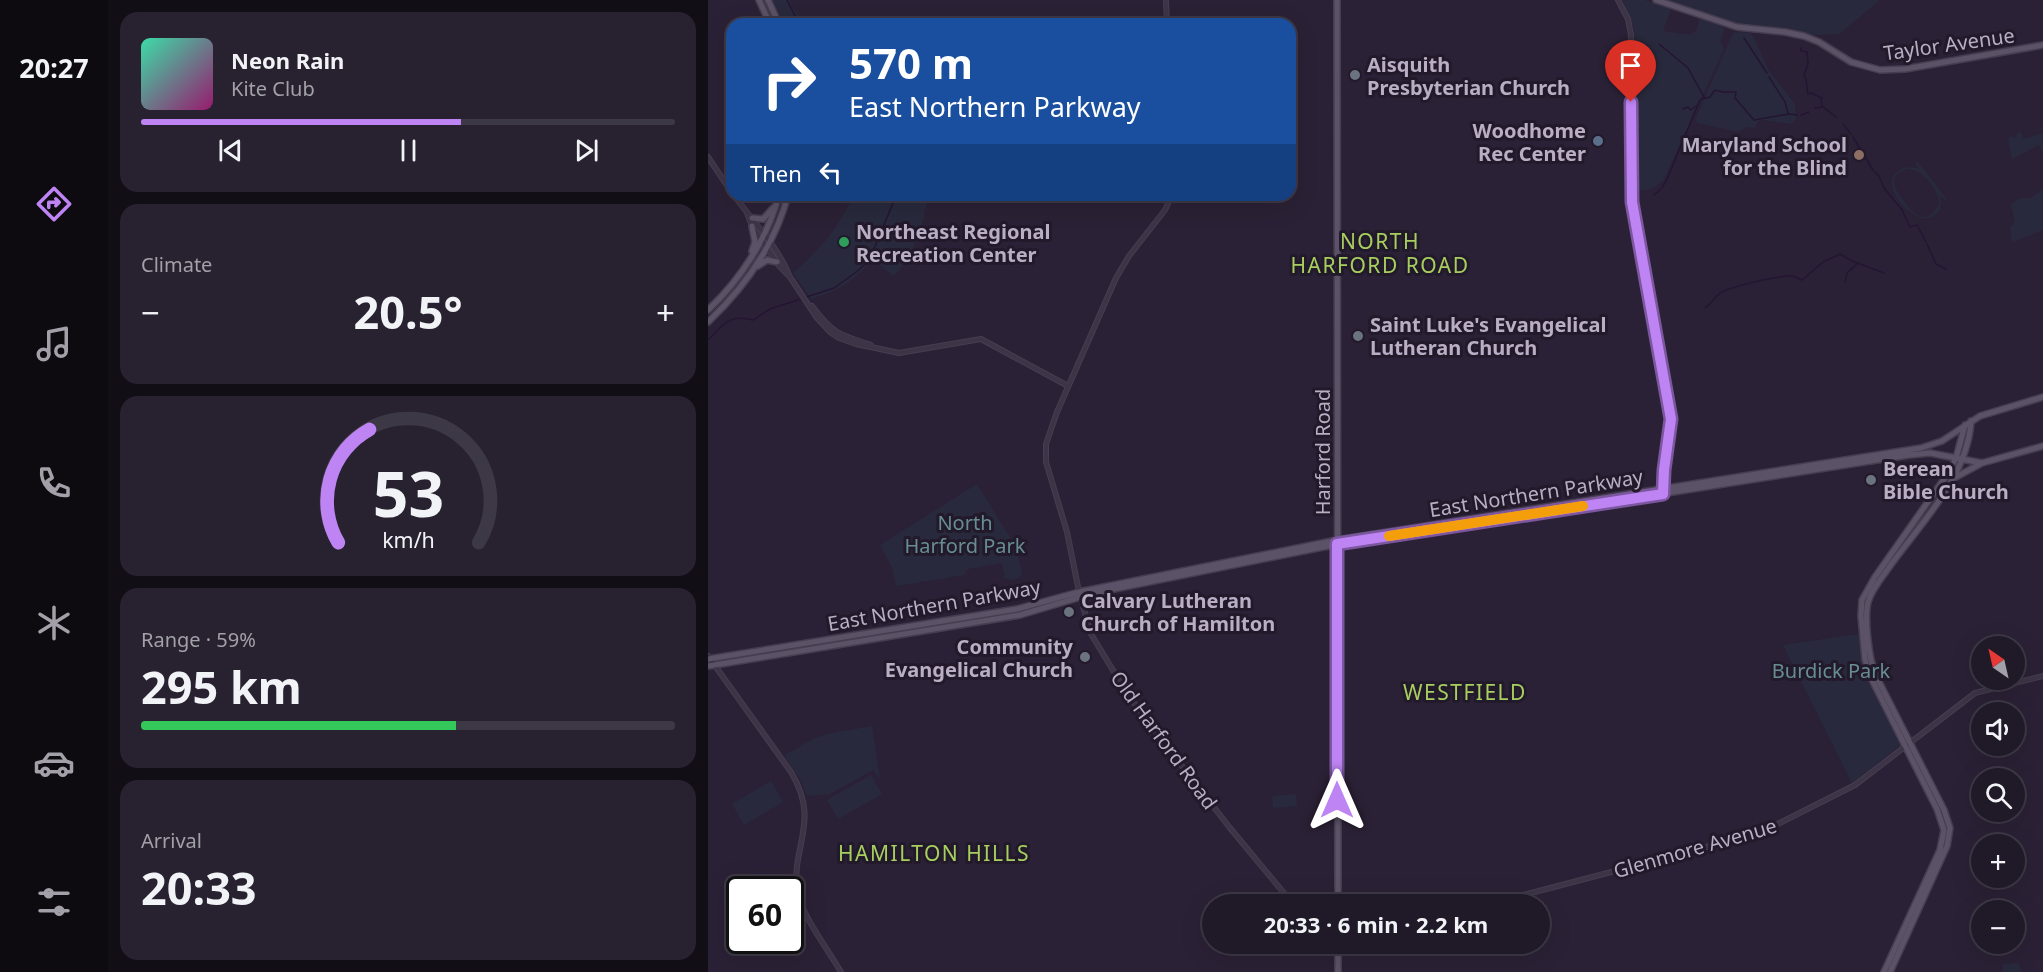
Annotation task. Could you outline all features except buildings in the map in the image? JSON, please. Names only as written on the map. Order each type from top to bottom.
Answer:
[{"type":"main road","points":[[759,0],[767,18]]},
{"type":"main road","points":[[768,0],[776,18]]},
{"type":"main road","name":"Harford Road","points":[[1337,0],[1338,894]]},
{"type":"main road","name":"Taylor Avenue","points":[[1656,0],[1737,27],[1800,34],[1819,42],[1851,62],[1874,69],[1905,69],[2043,45]]},
{"type":"main road","points":[[752,218],[766,218],[777,201]]},
{"type":"main road","points":[[708,310],[746,266],[763,237],[777,201]]},
{"type":"main road","points":[[744,283],[768,245],[786,201]]},
{"type":"main road","points":[[746,266],[755,242],[752,226]]},
{"type":"main road","points":[[708,322],[764,261],[777,262]]},
{"type":"main road","name":"East Northern Parkway","points":[[709,658],[1008,611],[1079,594],[1337,542],[1922,448],[1942,441],[1971,421],[1987,414],[2043,397]]},
{"type":"main road","points":[[1884,972],[1940,849],[1944,835],[1941,818],[1874,670],[1868,627],[1868,606],[1877,585],[1954,477],[1963,459],[1971,421]]},
{"type":"main road","points":[[1890,972],[1946,851],[1950,833],[1947,816],[1867,669],[1861,606],[1864,595],[1875,577],[1939,488],[1956,458],[1965,425]]},
{"type":"main road","points":[[1954,477],[1982,463],[2043,446]]},
{"type":"main road","name":"East Northern Parkway","points":[[1820,466],[1930,453],[1982,463]]},
{"type":"main road","name":"East Northern Parkway","points":[[711,665],[1003,618],[1079,594]]},
{"type":"main road","points":[[1338,954],[1338,972]]},
{"type":"street","points":[[1166,0],[1167,18]]},
{"type":"street","points":[[1618,0],[1628,19],[1631,35],[1632,202],[1671,419],[1663,491]]},
{"type":"street","points":[[708,157],[726,184]]},
{"type":"street","points":[[738,201],[752,218],[777,262],[806,300],[831,329],[843,336],[856,342],[899,353],[981,339],[1068,386]]},
{"type":"street","name":"Old Harford Road","points":[[1169,201],[1119,273],[1068,386],[1049,436],[1046,454],[1067,532],[1079,594],[1091,634],[1131,700],[1230,828],[1285,894]]},
{"type":"street","points":[[747,213],[752,226],[763,237]]},
{"type":"street","points":[[768,245],[787,269],[790,277]]},
{"type":"street","points":[[709,658],[711,665],[791,772],[801,791],[805,805],[805,823],[796,876],[798,894],[841,972]]},
{"type":"street","name":"Glenmore Avenue","points":[[1527,894],[1760,833],[1855,785],[1975,693],[2043,676]]},
{"type":"green space","points":[[772,0],[790,0],[792,8],[802,18],[782,18]]},
{"type":"green space","points":[[1622,0],[1645,0],[1671,9],[1663,31],[1690,35],[1697,30],[1700,19],[1725,29],[1720,40],[1724,49],[1663,181],[1651,189],[1636,191],[1634,29]]},
{"type":"green space","points":[[1666,0],[1880,0],[1839,34],[1813,35],[1789,29],[1737,24]]},
{"type":"green space","points":[[1733,33],[1750,33],[1754,38],[1769,71],[1795,104],[1796,119],[1792,124],[1762,120],[1758,121],[1755,128],[1747,127],[1738,132],[1697,123],[1696,118]]},
{"type":"green space","points":[[2021,131],[2023,139],[2043,133],[2043,152],[2038,145],[2012,160],[2008,139],[2011,136],[2015,138]]},
{"type":"green space","points":[[1917,161],[1947,199],[1945,200],[1940,195],[1939,210],[1927,218],[1920,217],[1907,210],[1893,191],[1894,175],[1905,168],[1919,169],[1915,163]],"holes":[[[1907,169],[1913,170],[1929,181],[1939,199],[1939,205],[1931,215],[1926,217],[1919,216],[1909,209],[1894,185],[1894,180],[1900,172]]]},
{"type":"green space","points":[[2043,190],[2043,230],[2012,242],[2010,228],[2015,221],[2011,205],[2020,198],[2030,198]]},
{"type":"green space","points":[[850,201],[927,201],[913,248],[894,276],[872,259],[859,274],[845,284],[811,299],[793,273],[828,238]]},
{"type":"green space","name":"North Harford Park","points":[[977,484],[1017,549],[1022,575],[1017,579],[1005,579],[1002,563],[968,569],[964,575],[896,586],[892,567],[880,545]]},
{"type":"green space","name":"Burdick Park","points":[[1859,634],[1863,668],[1868,682],[1901,745],[1852,783],[1783,645]]},
{"type":"green space","points":[[872,726],[880,780],[873,770],[830,794],[807,796],[799,777],[785,757],[787,754],[826,734]]},
{"type":"green space","points":[[871,775],[882,794],[838,819],[827,800]]},
{"type":"green space","points":[[771,781],[783,802],[744,825],[732,804]]},
{"type":"green space","points":[[1296,794],[1297,806],[1273,808],[1272,796]]},
{"type":"green space","points":[[2019,963],[2021,972],[2003,972],[2003,964]]},
{"type":"waterway","points":[[787,0],[796,18]]},
{"type":"waterway","points":[[1744,38],[1767,73]]},
{"type":"waterway","points":[[1659,44],[1688,68],[1704,97]]},
{"type":"waterway","points":[[1801,48],[1801,51],[1807,52],[1808,64],[1804,75],[1808,94],[1822,98],[1823,107]]},
{"type":"waterway","points":[[1769,77],[1785,102],[1788,113]]},
{"type":"waterway","points":[[1654,195],[1667,179],[1699,102],[1701,99],[1710,97],[1715,90],[1736,92],[1735,98],[1754,120],[1789,114],[1797,115]]},
{"type":"waterway","points":[[1683,109],[1688,107],[1691,110],[1696,106]]},
{"type":"waterway","points":[[1815,108],[1823,107],[1836,117]]},
{"type":"waterway","points":[[1801,115],[1809,112]]},
{"type":"waterway","points":[[1843,124],[1851,134]]},
{"type":"waterway","points":[[1853,137],[1879,176],[1884,188],[1902,210],[1910,227],[1917,225],[1926,242]]},
{"type":"waterway","points":[[708,340],[732,319],[753,320],[770,309],[834,288],[855,273],[869,261],[893,201]]},
{"type":"waterway","points":[[1927,244],[1936,264],[1946,269]]},
{"type":"waterway","points":[[1705,308],[1720,294],[1736,287],[1787,276],[1802,280],[1823,262],[1840,254],[1884,273]]},
{"type":"waterway","points":[[1845,282],[1847,273],[1857,264]]},
{"type":"slow traffic","points":[[1389,536],[1583,506]]},
{"type":"place","name":"Aisquith Presbyterian Church","points":[[1355,75]]},
{"type":"place","name":"Woodhome Rec Center","points":[[1598,141]]},
{"type":"place","name":"Maryland School for the Blind","points":[[1859,155]]},
{"type":"place","name":"Northeast Regional Recreation Center","points":[[844,242]]},
{"type":"place","name":"Saint Luke's Evangelical Lutheran Church","points":[[1358,336]]},
{"type":"place","name":"Berean Bible Church","points":[[1871,480]]},
{"type":"place","name":"Calvary Lutheran Church of Hamilton","points":[[1069,612]]},
{"type":"place","name":"Community Evangelical Church","points":[[1085,657]]},
{"type":"district","name":"NORTH HARFORD ROAD","points":[[1380,253]]},
{"type":"district","name":"WESTFIELD","points":[[1465,692]]},
{"type":"district","name":"HAMILTON HILLS","points":[[934,853]]},
{"type":"route","points":[[1337,800],[1337,544],[1663,494],[1671,419],[1632,202],[1631,102]]}]
